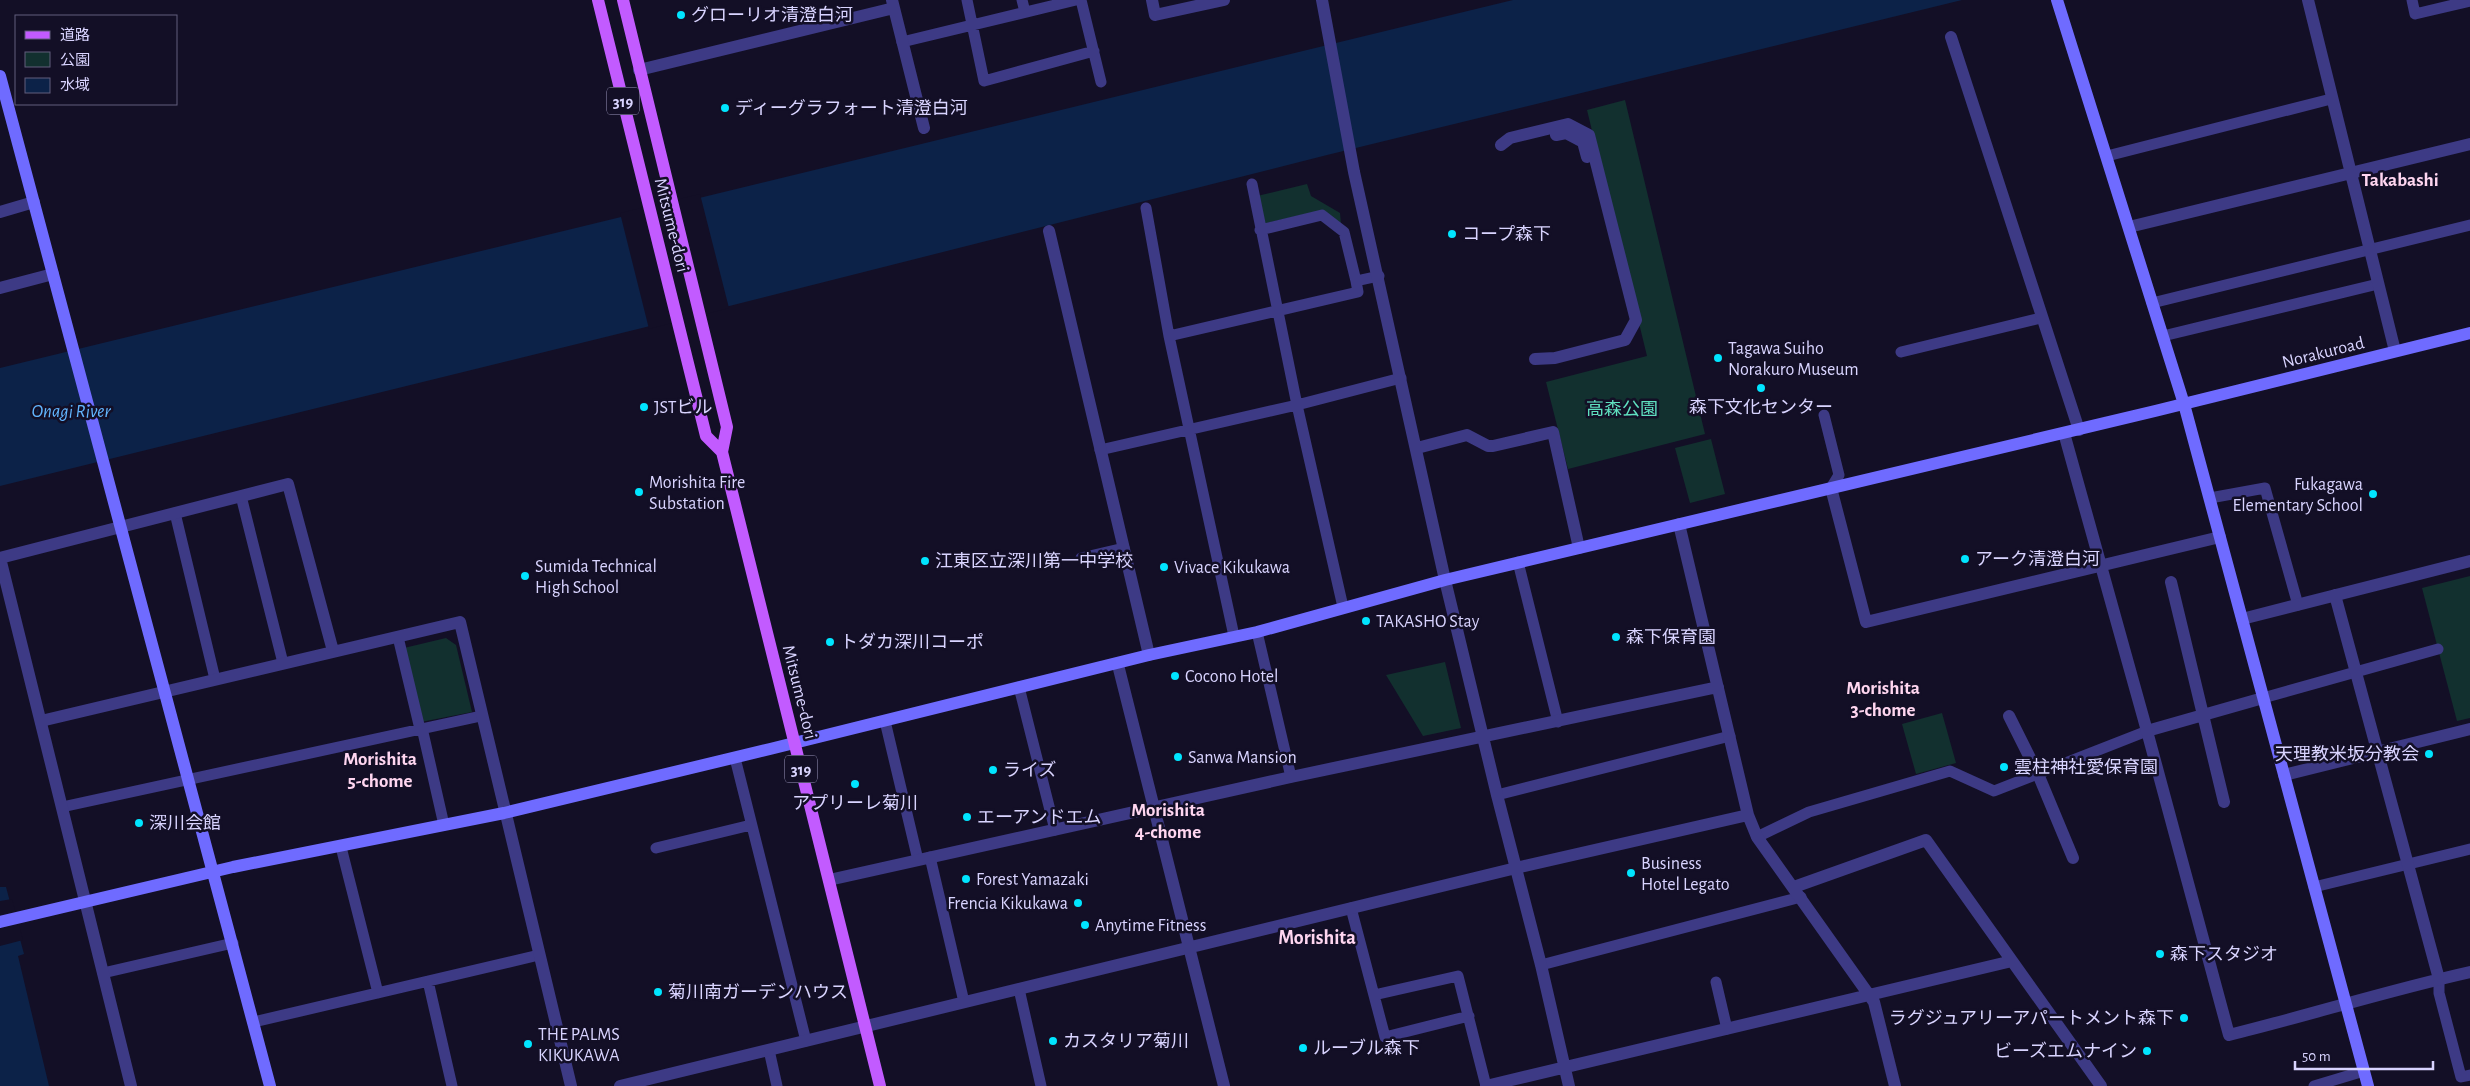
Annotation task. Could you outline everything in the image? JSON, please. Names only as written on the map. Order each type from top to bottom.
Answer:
[{"type":"main road","name":"Mitsume-dori","points":[[598,0],[706,436],[722,452]]},
{"type":"main road","name":"Mitsume-dori","points":[[623,0],[727,427],[722,452],[880,1086]]},
{"type":"street","points":[[1152,0],[1155,16],[1224,0]]},
{"type":"street","points":[[1322,0],[1354,172],[1445,580],[1497,795],[1541,965],[1568,1086]]},
{"type":"street","points":[[2057,0],[2184,404],[2368,1086]]},
{"type":"street","points":[[2308,0],[2395,351]]},
{"type":"street","points":[[639,70],[893,4],[924,128]]},
{"type":"street","points":[[1951,37],[2079,430]]},
{"type":"street","points":[[0,76],[166,691],[270,1086]]},
{"type":"street","points":[[1568,124],[1589,135],[1636,320],[1625,340],[1556,358],[1535,359],[1553,350],[1618,335],[1628,319],[1583,142],[1566,133],[1511,146],[1501,145],[1510,138],[1568,124]]},
{"type":"street","points":[[2129,227],[2470,144]]},
{"type":"street","points":[[0,212],[34,202]]},
{"type":"street","points":[[1049,231],[1149,656]]},
{"type":"street","points":[[0,288],[53,274]]},
{"type":"street","name":"Norakuroad","points":[[0,922],[214,872],[504,813],[1019,687],[1257,632],[1445,580],[2079,430],[2470,332]]},
{"type":"street","points":[[1416,448],[1467,435],[1488,446],[1493,446],[1553,432],[1578,548]]},
{"type":"street","points":[[2064,433],[2148,731],[2229,1035],[2470,972]]},
{"type":"street","points":[[130,1086],[0,558],[288,484],[333,651]]},
{"type":"street","points":[[1831,488],[1866,622],[2220,537]]},
{"type":"street","points":[[1679,524],[1748,815],[1757,836],[1874,1002],[1895,1086]]},
{"type":"street","points":[[2242,619],[2470,561]]},
{"type":"street","points":[[2171,582],[2224,802]]},
{"type":"street","points":[[2335,595],[2439,979]]},
{"type":"street","points":[[41,722],[460,622],[504,813],[572,1086]]},
{"type":"street","points":[[1118,664],[1224,1086]]},
{"type":"street","points":[[829,880],[1291,777],[1484,738],[1718,687]]},
{"type":"street","points":[[2148,731],[2263,698]]},
{"type":"street","points":[[2009,716],[2038,774],[2073,858]]},
{"type":"street","points":[[2284,775],[2378,750],[2470,729]]},
{"type":"street","points":[[620,1086],[1516,868],[1748,815]]},
{"type":"street","points":[[1797,892],[1926,840],[2100,1086]]},
{"type":"street","points":[[1486,1086],[2012,961]]},
{"type":"lane","points":[[967,0],[984,81],[1094,51]]},
{"type":"lane","points":[[1022,0],[1025,12]]},
{"type":"lane","points":[[902,42],[1076,0]]},
{"type":"lane","points":[[1082,0],[1101,82]]},
{"type":"lane","points":[[2412,0],[2415,14],[2470,1]]},
{"type":"lane","points":[[2107,156],[2331,99]]},
{"type":"lane","points":[[1252,184],[1296,405],[1342,608]]},
{"type":"lane","points":[[1146,208],[1168,336],[1234,636]]},
{"type":"lane","points":[[1168,336],[1358,292],[1344,232],[1322,215],[1260,230]]},
{"type":"lane","points":[[2152,303],[2470,225]]},
{"type":"lane","points":[[1356,281],[1378,276]]},
{"type":"lane","points":[[2163,336],[2378,284]]},
{"type":"lane","points":[[1901,352],[2041,318]]},
{"type":"lane","points":[[1100,450],[1296,405],[1400,378]]},
{"type":"lane","points":[[1824,415],[1839,475],[1831,488]]},
{"type":"lane","points":[[2210,498],[2265,488],[2298,604]]},
{"type":"lane","points":[[241,496],[283,663]]},
{"type":"lane","points":[[175,513],[215,679]]},
{"type":"lane","points":[[1081,558],[1124,548]]},
{"type":"lane","points":[[1518,562],[1558,722]]},
{"type":"lane","points":[[1257,632],[1291,777]]},
{"type":"lane","points":[[398,636],[444,825]]},
{"type":"lane","points":[[2263,698],[2438,649]]},
{"type":"lane","points":[[1019,687],[1055,830]]},
{"type":"lane","points":[[62,807],[481,716]]},
{"type":"lane","points":[[885,721],[964,1002]]},
{"type":"lane","points":[[1757,836],[1809,812],[1950,771],[1994,791],[2148,731]]},
{"type":"lane","points":[[1497,795],[1730,736]]},
{"type":"lane","points":[[734,758],[806,1041]]},
{"type":"lane","points":[[656,848],[751,825]]},
{"type":"lane","points":[[341,847],[378,993]]},
{"type":"lane","points":[[2314,887],[2470,849]]},
{"type":"lane","points":[[1541,965],[1797,892]]},
{"type":"lane","points":[[1351,908],[1385,1037],[1469,1016]]},
{"type":"lane","points":[[103,973],[233,943]]},
{"type":"lane","points":[[254,1022],[539,955]]},
{"type":"lane","points":[[1374,995],[1458,976],[1486,1086]]},
{"type":"lane","points":[[2439,979],[2439,993],[2461,1078],[2470,1075]]},
{"type":"lane","points":[[428,981],[452,1086]]},
{"type":"lane","points":[[1716,982],[1727,1029]]},
{"type":"lane","points":[[1019,989],[1042,1086]]},
{"type":"lane","points":[[768,1050],[777,1086]]},
{"type":"lane","points":[[2314,1086],[2364,1071]]},
{"type":"green space","name":"高森公園","points":[[1625,100],[1705,434],[1568,469],[1546,382],[1647,356],[1587,110]]},
{"type":"green space","points":[[1307,184],[1311,196],[1340,213],[1341,224],[1314,212],[1263,224],[1257,196]]},
{"type":"green space","points":[[1711,439],[1725,494],[1690,503],[1675,448]]},
{"type":"green space","points":[[2470,576],[2470,718],[2457,721],[2422,588]]},
{"type":"green space","points":[[446,638],[456,645],[472,712],[421,722],[404,648]]},
{"type":"green space","points":[[1445,662],[1461,728],[1423,736],[1386,675]]},
{"type":"green space","points":[[1942,713],[1956,763],[1916,774],[1902,724]]},
{"type":"water","name":"Onagi River","points":[[1513,0],[1962,0],[1327,155],[642,328],[0,486],[0,368]]},
{"type":"water","points":[[0,887],[6,887],[24,954],[18,956],[49,1086],[0,1086]]},
{"type":"pier","points":[[700,194],[729,308],[649,329],[620,213]]},
{"type":"pier","points":[[12,899],[23,940],[0,946],[0,901]]},
{"type":"place","name":"グローリオ清澄白河","points":[[681,15]]},
{"type":"place","name":"ディーグラフォート清澄白河","points":[[725,108]]},
{"type":"place","name":"コープ森下","points":[[1452,234]]},
{"type":"place","name":"Tagawa Suiho Norakuro Museum","points":[[1718,358]]},
{"type":"place","name":"森下文化センター","points":[[1761,388]]},
{"type":"place","name":"JSTビル","points":[[644,407]]},
{"type":"place","name":"Morishita Fire Substation","points":[[639,492]]},
{"type":"place","name":"Fukagawa Elementary School","points":[[2373,494]]},
{"type":"place","name":"アーク清澄白河","points":[[1965,559]]},
{"type":"place","name":"江東区立深川第一中学校","points":[[925,561]]},
{"type":"place","name":"Vivace Kikukawa","points":[[1164,567]]},
{"type":"place","name":"Sumida Technical High School","points":[[525,576]]},
{"type":"place","name":"TAKASHO Stay","points":[[1366,621]]},
{"type":"place","name":"森下保育園","points":[[1616,637]]},
{"type":"place","name":"トダカ深川コーポ","points":[[830,642]]},
{"type":"place","name":"Cocono Hotel","points":[[1175,676]]},
{"type":"place","name":"天理教米坂分教会","points":[[2429,754]]},
{"type":"place","name":"Sanwa Mansion","points":[[1178,757]]},
{"type":"place","name":"雲柱神社愛保育園","points":[[2004,767]]},
{"type":"place","name":"ライズ","points":[[993,770]]},
{"type":"place","name":"アプリーレ菊川","points":[[855,784]]},
{"type":"place","name":"エーアンドエム","points":[[967,817]]},
{"type":"place","name":"深川会館","points":[[139,823]]},
{"type":"place","name":"Business Hotel Legato","points":[[1631,873]]},
{"type":"place","name":"Forest Yamazaki","points":[[966,879]]},
{"type":"place","name":"Frencia Kikukawa","points":[[1078,903]]},
{"type":"place","name":"Anytime Fitness","points":[[1085,925]]},
{"type":"place","name":"森下スタジオ","points":[[2160,954]]},
{"type":"place","name":"菊川南ガーデンハウス","points":[[658,992]]},
{"type":"place","name":"ラグジュアリーアパートメント森下","points":[[2184,1018]]},
{"type":"place","name":"カスタリア菊川","points":[[1053,1041]]},
{"type":"place","name":"THE PALMS KIKUKAWA","points":[[528,1044]]},
{"type":"place","name":"ルーブル森下","points":[[1303,1048]]},
{"type":"place","name":"ビーズエムナイン","points":[[2147,1051]]},
{"type":"district","name":"Takabashi","points":[[2400,179]]},
{"type":"district","name":"Morishita 3-chome","points":[[1883,698]]},
{"type":"district","name":"Morishita 5-chome","points":[[380,769]]},
{"type":"district","name":"Morishita 4-chome","points":[[1168,820]]},
{"type":"district","name":"Morishita","points":[[1317,937]]}]
